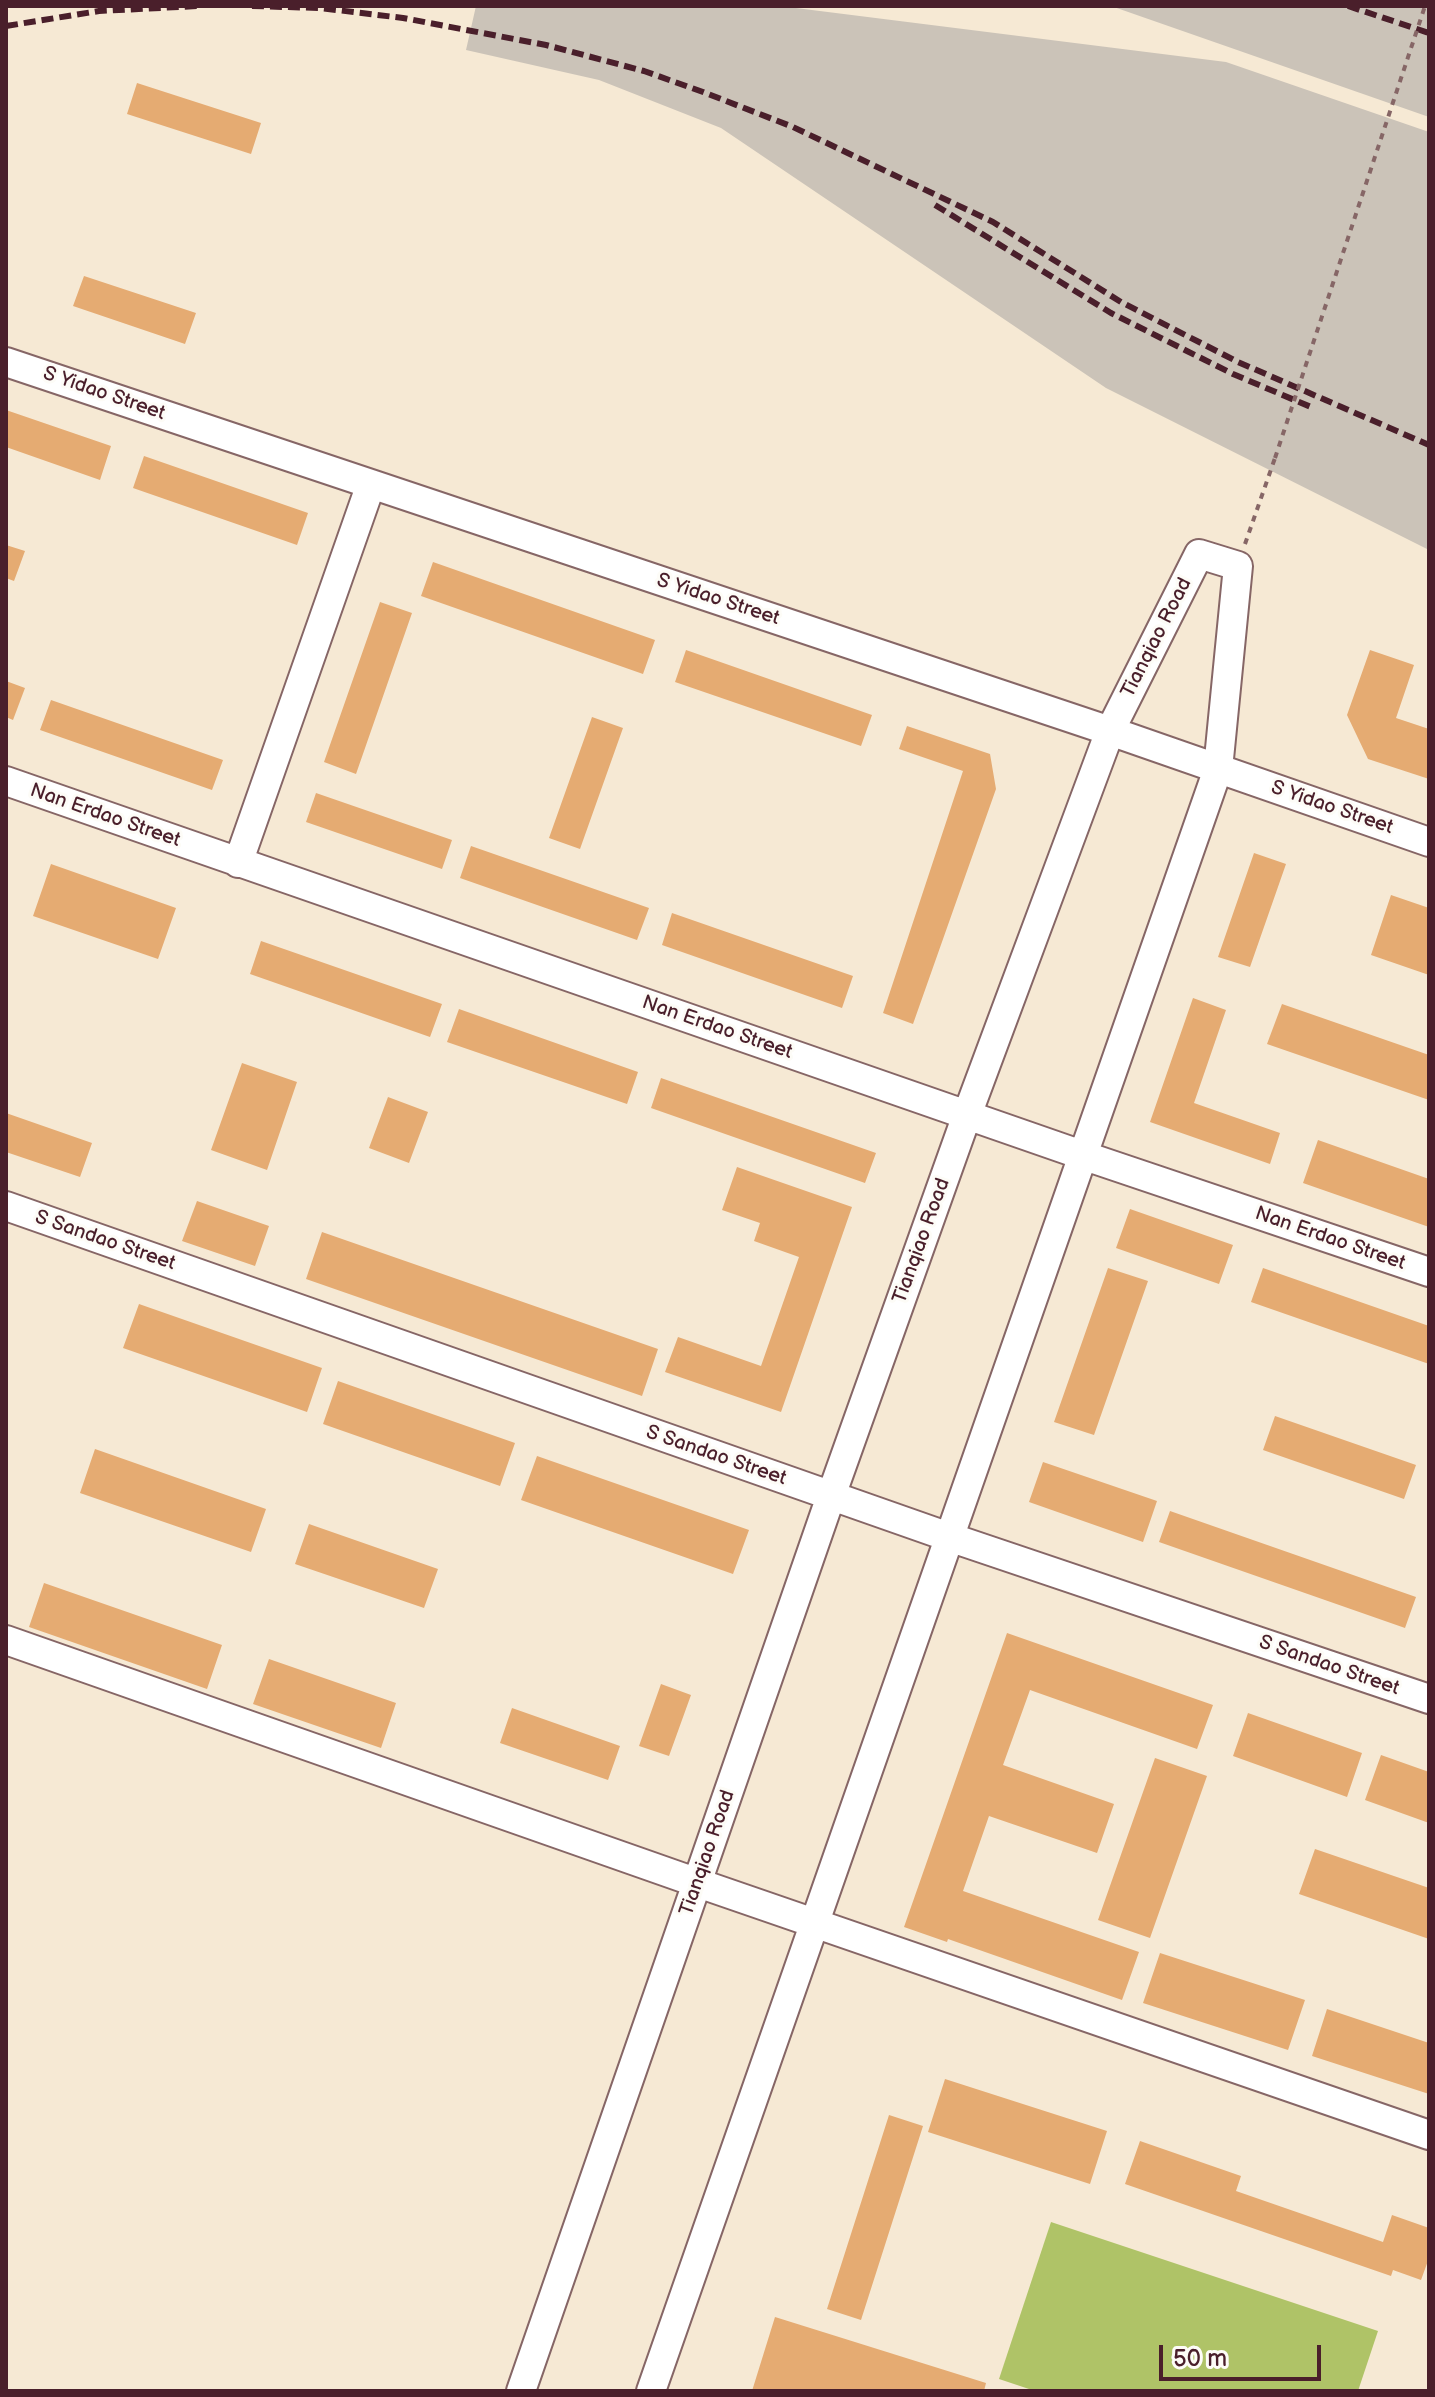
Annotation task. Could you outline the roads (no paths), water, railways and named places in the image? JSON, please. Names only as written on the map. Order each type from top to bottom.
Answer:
[{"type":"street","name":"S Yidao Street","points":[[6,362],[1110,731],[1429,842]]},
{"type":"street","points":[[238,863],[371,484]]},
{"type":"street","name":"Tianqiao Road","points":[[521,2391],[831,1496],[967,1115],[1110,731],[1199,554],[1238,566],[1218,769]]},
{"type":"street","points":[[651,2391],[1218,769]]},
{"type":"street","name":"Nan Erdao Street","points":[[6,781],[1082,1155],[1429,1272]]},
{"type":"street","name":"S Sandao Street","points":[[6,1206],[949,1537],[1429,1699]]},
{"type":"street","points":[[6,1640],[1429,2135]]},
{"type":"railway","points":[[6,26],[99,11],[198,6]]},
{"type":"railway","points":[[252,6],[320,8],[403,18],[546,45],[644,71],[703,92],[793,127],[993,222],[1121,302],[1238,362],[1429,445]]},
{"type":"railway","points":[[1348,6],[1429,33]]},
{"type":"railway","points":[[935,205],[1111,313],[1233,374],[1311,407]]}]
